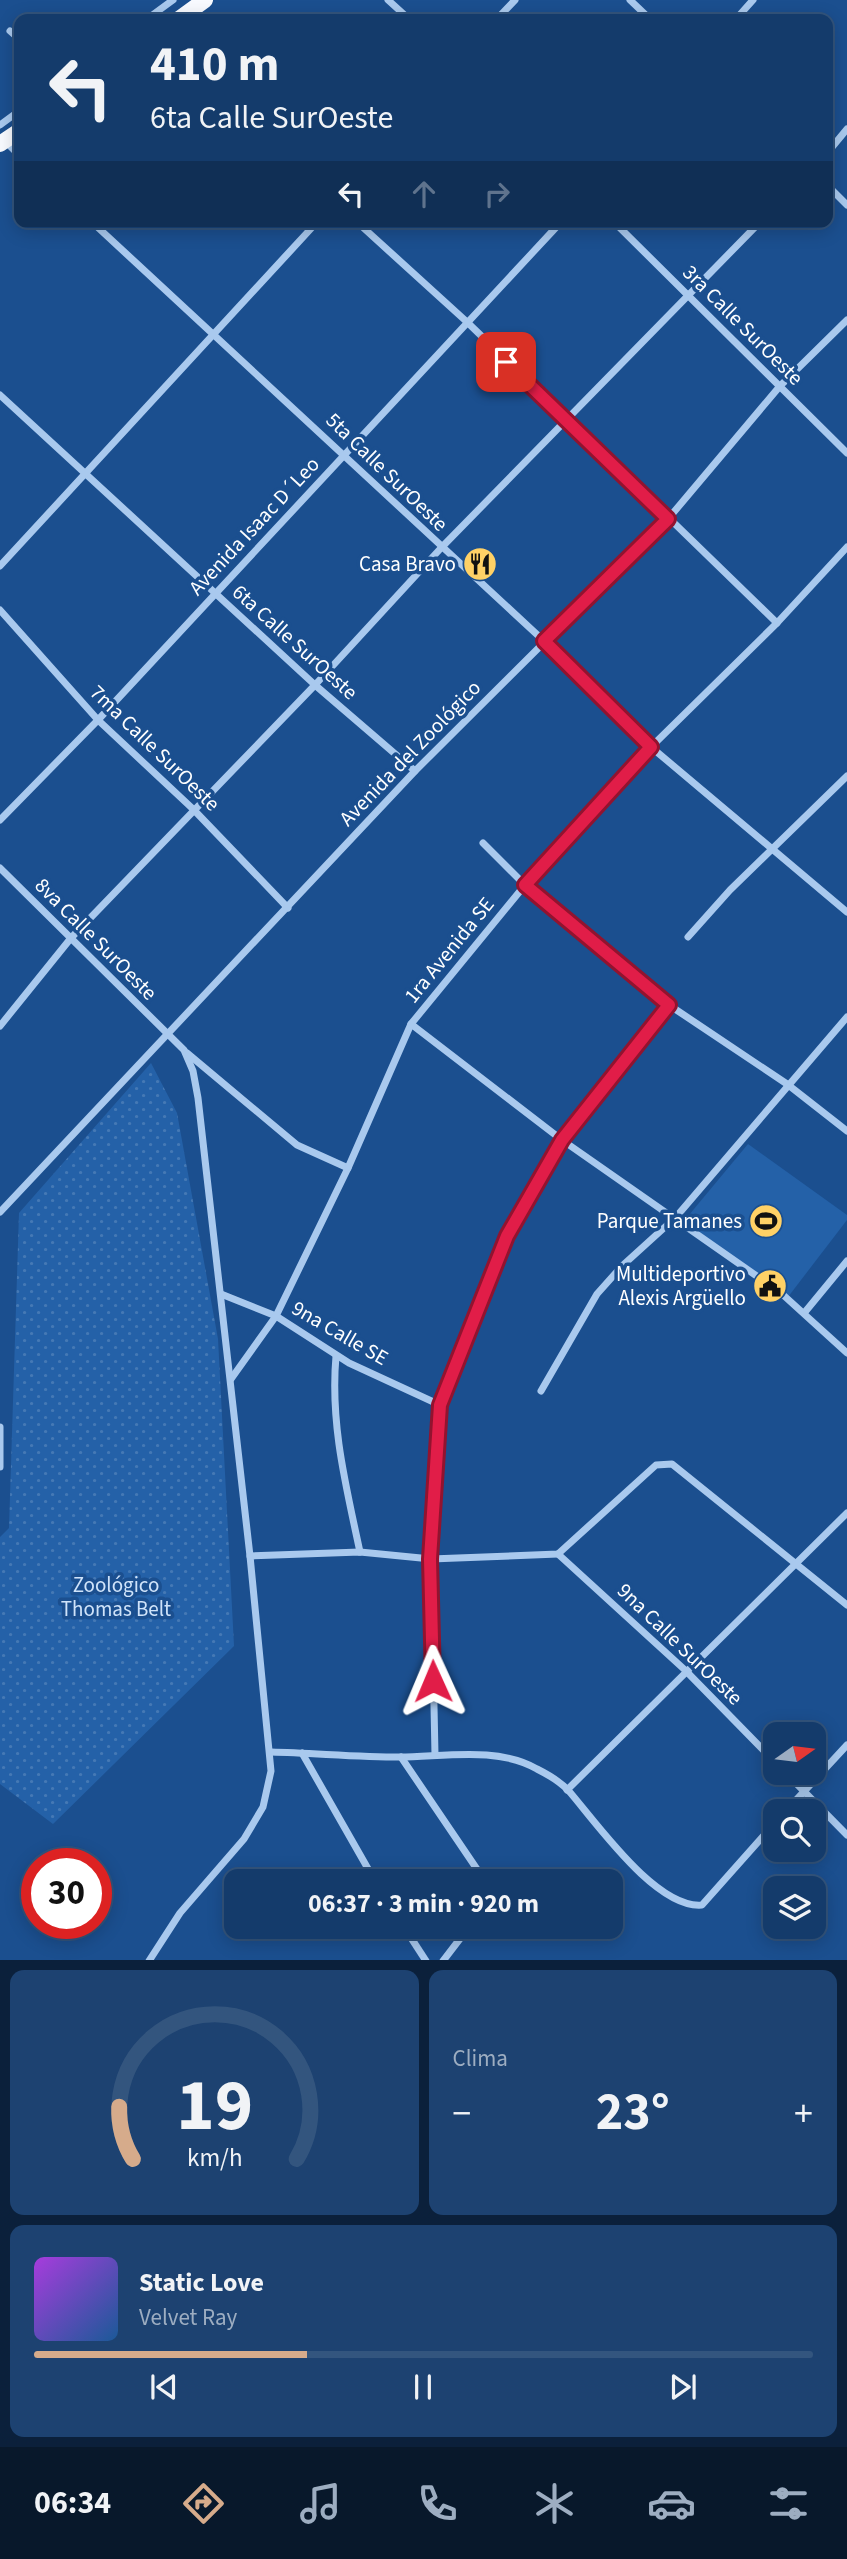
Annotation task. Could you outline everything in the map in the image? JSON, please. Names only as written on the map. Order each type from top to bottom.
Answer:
[{"type":"highway","points":[[186,14],[205,0]]},
{"type":"street","points":[[154,14],[173,0]]},
{"type":"street","points":[[388,0],[403,14]]},
{"type":"street","points":[[502,14],[515,0]]},
{"type":"street","points":[[630,0],[645,14]]},
{"type":"street","points":[[740,14],[753,0]]},
{"type":"street","points":[[9,31],[14,35]]},
{"type":"street","points":[[2,137],[14,119]]},
{"type":"street","points":[[833,146],[847,129]]},
{"type":"street","points":[[833,191],[847,205]]},
{"type":"street","name":"5ta Calle SurOeste","points":[[98,228],[544,641],[651,747],[847,912]]},
{"type":"street","points":[[0,566],[87,475],[312,228]]},
{"type":"street","points":[[364,228],[467,323],[565,421],[777,623]]},
{"type":"street","name":"Avenida Isaac D´Leo","points":[[0,820],[98,720],[555,228]]},
{"type":"street","name":"3ra Calle SurOeste","points":[[620,228],[847,453]]},
{"type":"street","points":[[0,1026],[71,938],[316,685],[441,548],[754,228]]},
{"type":"street","name":"Avenida del Zoológico","points":[[0,1212],[415,771],[668,519],[780,386],[847,320]]},
{"type":"street","name":"6ta Calle SurOeste","points":[[0,395],[316,685],[415,771]]},
{"type":"street","name":"1ra Avenida SE","points":[[231,1379],[276,1316],[348,1168],[411,1024],[525,885],[651,747],[777,623],[847,547]]},
{"type":"street","name":"7ma Calle SurOeste","points":[[0,610],[98,720],[194,809],[288,908]]},
{"type":"street","points":[[688,937],[847,776]]},
{"type":"street","points":[[483,844],[525,885],[669,1005],[786,1084],[847,1131]]},
{"type":"street","name":"8va Calle SurOeste","points":[[0,868],[184,1050],[297,1145],[348,1168]]},
{"type":"street","points":[[435,1755],[430,1559],[440,1405],[507,1236],[562,1140],[669,1005]]},
{"type":"street","points":[[541,1391],[597,1294],[622,1266],[676,1217],[786,1084],[847,1017]]},
{"type":"street","points":[[411,1024],[562,1140],[676,1217],[805,1312],[847,1353]]},
{"type":"street","points":[[150,1960],[180,1913],[244,1839],[263,1807],[269,1788],[271,1752],[198,1098],[193,1071],[184,1050]]},
{"type":"street","points":[[805,1312],[847,1261]]},
{"type":"street","name":"9na Calle SE","points":[[221,1294],[276,1316],[336,1356],[440,1405]]},
{"type":"street","points":[[336,1356],[333,1396],[335,1435],[359,1552]]},
{"type":"street","points":[[0,1427],[0,1466]]},
{"type":"street","points":[[250,1556],[359,1552],[430,1559],[558,1553],[656,1465],[672,1464],[799,1563],[847,1605]]},
{"type":"street","points":[[567,1790],[685,1670],[799,1563],[847,1513]]},
{"type":"street","name":"9na Calle SurOeste","points":[[558,1553],[685,1670],[763,1750]]},
{"type":"street","points":[[797,1799],[847,1745]]},
{"type":"street","points":[[271,1752],[401,1757],[435,1755],[501,1758],[521,1762],[536,1768],[567,1790],[629,1862],[670,1896],[693,1906],[702,1905],[763,1836]]},
{"type":"street","points":[[302,1753],[368,1869]]},
{"type":"street","points":[[401,1757],[477,1869]]},
{"type":"street","points":[[798,1785],[847,1835]]},
{"type":"street","points":[[412,1939],[425,1960]]},
{"type":"street","points":[[444,1960],[460,1939]]},
{"type":"green space","name":"Zoológico Thomas Belt","points":[[151,1063],[177,1113],[218,1339],[234,1646],[53,1824],[0,1784],[0,1537],[9,1528],[19,1213]]},
{"type":"green space","name":"Parque Tamanes","points":[[748,1144],[847,1215],[847,1220],[788,1297],[684,1221]]},
{"type":"place","name":"Casa Bravo","points":[[480,564]]},
{"type":"place","name":"Parque Tamanes","points":[[766,1221]]},
{"type":"place","name":"Multideportivo Alexis Argüello","points":[[770,1286]]},
{"type":"route","points":[[433,1681],[430,1559],[440,1405],[507,1236],[562,1140],[669,1005],[525,885],[651,747],[544,641],[668,519],[506,362]]}]
